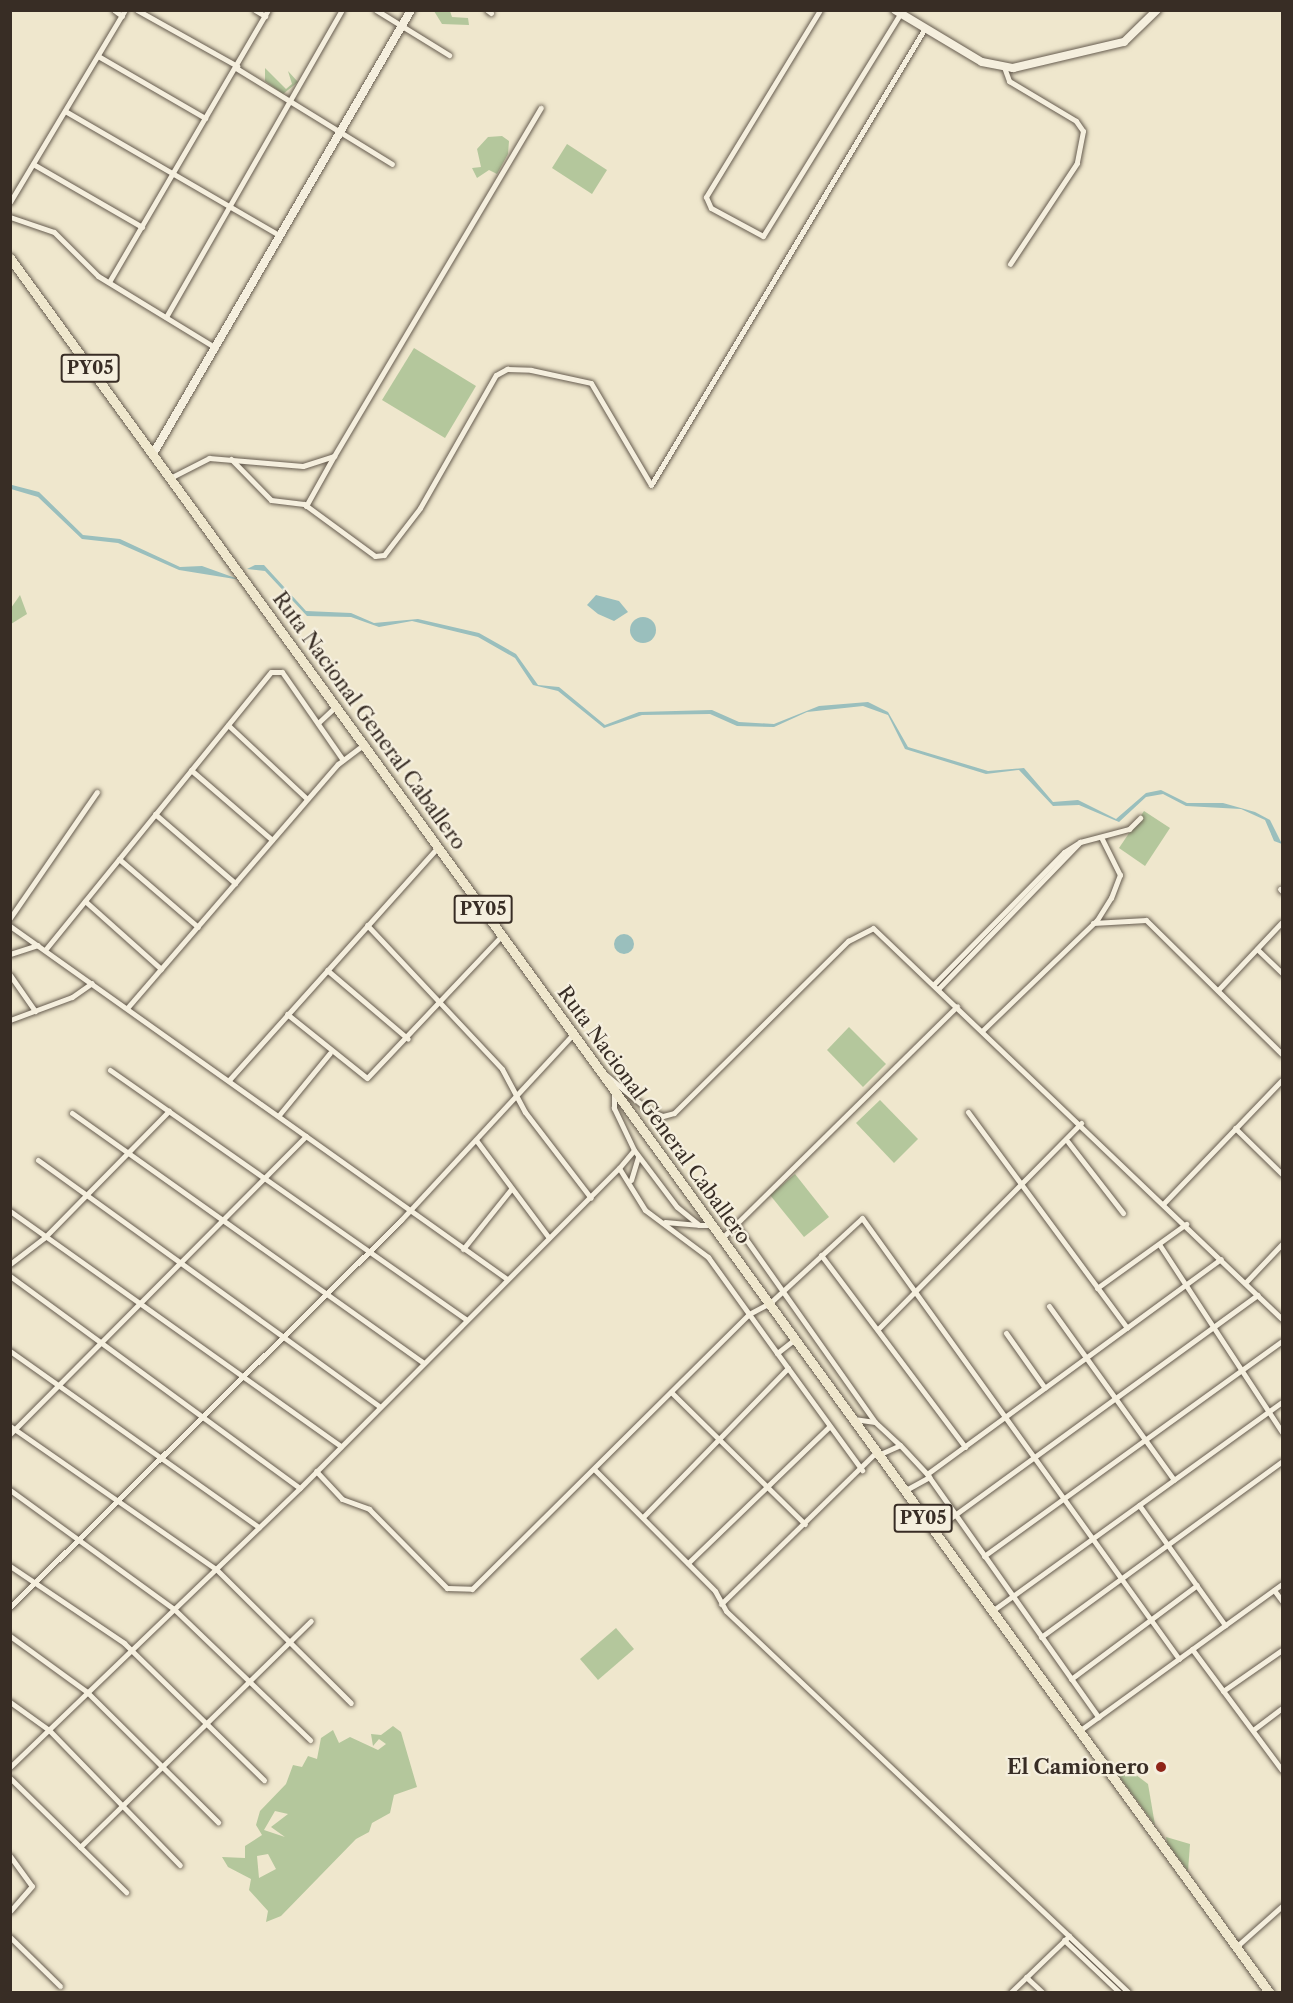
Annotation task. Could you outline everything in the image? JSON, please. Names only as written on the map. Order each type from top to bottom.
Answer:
[{"type":"highway","name":"Ruta Nacional General Caballero","points":[[10,258],[337,705],[1077,1731],[1269,1992]]},
{"type":"street","points":[[10,202],[124,13],[114,10]]},
{"type":"street","points":[[137,10],[236,67],[392,164]]},
{"type":"street","points":[[109,282],[267,13],[255,10]]},
{"type":"street","points":[[166,317],[293,102],[342,10]]},
{"type":"street","points":[[376,10],[450,54]]},
{"type":"street","points":[[153,454],[411,10]]},
{"type":"street","points":[[820,10],[706,197],[711,208],[764,236],[898,12],[982,62],[1004,67],[1124,42],[1157,10]]},
{"type":"street","points":[[231,459],[271,500],[306,506],[375,556],[384,555],[420,508],[496,375],[507,369],[591,383],[651,485],[925,28]]},
{"type":"street","points":[[98,56],[205,118]]},
{"type":"street","points":[[1004,67],[1009,81],[1076,121],[1083,131],[1077,162],[1010,264]]},
{"type":"street","points":[[306,506],[541,108]]},
{"type":"street","points":[[65,111],[279,235]]},
{"type":"street","points":[[33,164],[142,227]]},
{"type":"street","points":[[10,217],[54,232],[109,282],[216,348]]},
{"type":"street","points":[[170,478],[200,459],[231,459],[303,466],[334,456]]},
{"type":"street","points":[[45,950],[276,669],[318,723],[343,760]]},
{"type":"street","points":[[318,723],[337,705]]},
{"type":"street","points":[[228,725],[308,799]]},
{"type":"street","points":[[128,1007],[343,760],[365,744]]},
{"type":"street","points":[[191,770],[272,840]]},
{"type":"street","points":[[10,918],[97,792]]},
{"type":"street","points":[[156,814],[235,883]]},
{"type":"street","points":[[936,986],[1080,842],[1129,830],[1140,818]]},
{"type":"street","points":[[982,1030],[1093,924],[1120,875],[1101,837]]},
{"type":"street","points":[[229,1080],[438,847]]},
{"type":"street","points":[[119,859],[198,927]]},
{"type":"street","points":[[85,901],[161,969]]},
{"type":"street","points":[[1093,924],[1146,920],[1282,1054]]},
{"type":"street","points":[[1218,990],[1282,922]]},
{"type":"street","points":[[367,925],[443,1000],[518,1092],[525,1112],[591,1198]]},
{"type":"street","points":[[10,926],[128,1007],[406,1209],[507,1279]]},
{"type":"street","points":[[602,1072],[647,1109],[663,1116],[674,1113],[865,929],[873,928],[1081,1122],[1282,1319]]},
{"type":"street","points":[[287,1014],[330,1053],[367,1078],[408,1039],[502,935]]},
{"type":"street","points":[[10,954],[38,945]]},
{"type":"street","points":[[1257,949],[1282,973]]},
{"type":"street","points":[[327,970],[408,1039]]},
{"type":"street","points":[[10,975],[35,1011]]},
{"type":"street","points":[[10,1020],[35,1011],[92,983]]},
{"type":"street","points":[[722,1239],[957,1006]]},
{"type":"street","points":[[10,1608],[371,1250],[406,1209],[476,1140],[573,1034]]},
{"type":"street","points":[[279,1115],[330,1053]]},
{"type":"street","points":[[110,1070],[371,1250],[465,1319]]},
{"type":"street","points":[[1164,1203],[1282,1080]]},
{"type":"street","points":[[614,1089],[614,1107],[638,1157],[699,1225]]},
{"type":"street","points":[[10,1264],[45,1237],[169,1111]]},
{"type":"street","points":[[968,1112],[1127,1328]]},
{"type":"street","points":[[72,1113],[422,1362]]},
{"type":"street","points":[[879,1328],[1068,1142],[1081,1122]]},
{"type":"street","points":[[1235,1128],[1282,1174]]},
{"type":"street","points":[[306,1136],[225,1220],[12,1430],[216,1569],[351,1703]]},
{"type":"street","points":[[476,1140],[549,1238]]},
{"type":"street","points":[[1068,1142],[1123,1213]]},
{"type":"street","points":[[10,1767],[300,1488],[465,1319],[591,1198],[634,1150]]},
{"type":"street","points":[[631,1180],[638,1157]]},
{"type":"street","points":[[38,1160],[84,1196],[286,1336],[379,1406]]},
{"type":"street","points":[[619,1168],[631,1180],[645,1210],[696,1244],[862,1470]]},
{"type":"street","points":[[463,1249],[511,1189]]},
{"type":"street","points":[[10,1211],[341,1446]]},
{"type":"street","points":[[316,1471],[342,1499],[369,1509],[447,1588],[464,1592],[594,1469],[749,1314],[770,1303],[862,1218],[1179,1659]]},
{"type":"street","points":[[663,1222],[712,1225]]},
{"type":"street","points":[[1097,1288],[1186,1224]]},
{"type":"street","points":[[736,1225],[875,1422],[900,1444],[927,1474],[1098,1717]]},
{"type":"street","points":[[1159,1244],[1282,1432]]},
{"type":"street","points":[[1245,1283],[1282,1244]]},
{"type":"street","points":[[821,1256],[879,1328],[965,1447]]},
{"type":"street","points":[[904,1491],[1221,1258]]},
{"type":"street","points":[[10,1276],[204,1415],[300,1488]]},
{"type":"street","points":[[932,1531],[1258,1295]]},
{"type":"street","points":[[1048,1306],[1174,1480]]},
{"type":"street","points":[[1006,1333],[1045,1388]]},
{"type":"street","points":[[777,1353],[795,1339]]},
{"type":"street","points":[[984,1556],[1282,1341]]},
{"type":"street","points":[[10,1351],[159,1460],[259,1527]]},
{"type":"street","points":[[643,1517],[788,1368]]},
{"type":"street","points":[[671,1392],[805,1524]]},
{"type":"street","points":[[991,1611],[1282,1402]]},
{"type":"street","points":[[851,1418],[875,1422]]},
{"type":"street","points":[[688,1563],[765,1486],[830,1426]]},
{"type":"street","points":[[722,1604],[877,1454],[900,1444]]},
{"type":"street","points":[[1041,1637],[1282,1461]]},
{"type":"street","points":[[594,1469],[688,1563],[722,1604],[1067,1938],[1119,1992]]},
{"type":"street","points":[[10,1490],[174,1609],[310,1740]]},
{"type":"street","points":[[1139,1505],[1225,1625]]},
{"type":"street","points":[[10,1566],[131,1650],[264,1780]]},
{"type":"street","points":[[1077,1731],[1282,1584]]},
{"type":"street","points":[[1071,1678],[1197,1586]]},
{"type":"street","points":[[1274,1590],[1282,1601]]},
{"type":"street","points":[[80,1847],[310,1621]]},
{"type":"street","points":[[10,1636],[87,1692],[164,1764],[218,1822]]},
{"type":"street","points":[[1192,1649],[1282,1770]]},
{"type":"street","points":[[1223,1691],[1282,1650]]},
{"type":"street","points":[[10,1702],[49,1730],[121,1807],[180,1864]]},
{"type":"street","points":[[1252,1730],[1282,1708]]},
{"type":"street","points":[[10,1778],[126,1893]]},
{"type":"street","points":[[10,1856],[32,1886],[10,1911]]},
{"type":"street","points":[[1236,1947],[1282,1906]]},
{"type":"street","points":[[10,1937],[60,1986]]},
{"type":"street","points":[[1011,1992],[1067,1938]]},
{"type":"street","points":[[1067,1938],[1128,1992]]},
{"type":"street","points":[[1026,1977],[1042,1992]]},
{"type":"green space","points":[[434,11],[450,11],[452,17],[468,18],[469,25],[442,24]]},
{"type":"green space","points":[[265,68],[286,89],[292,84],[288,71],[298,82],[283,94],[265,81]]},
{"type":"green space","points":[[502,136],[509,141],[508,154],[497,174],[489,170],[477,178],[472,168],[481,167],[477,149],[488,137]]},
{"type":"green space","points":[[567,144],[607,170],[592,194],[552,168]]},
{"type":"green space","points":[[414,348],[476,386],[445,438],[382,400]]},
{"type":"green space","points":[[20,595],[27,614],[11,624],[11,608]]},
{"type":"green space","points":[[1144,811],[1170,828],[1145,866],[1119,848]]},
{"type":"green space","points":[[849,1027],[886,1064],[863,1087],[827,1050]]},
{"type":"green space","points":[[880,1100],[918,1139],[894,1163],[856,1123]]},
{"type":"green space","points":[[795,1174],[829,1217],[804,1237],[770,1195]]},
{"type":"green space","points":[[616,1628],[634,1649],[598,1680],[580,1659]]},
{"type":"green space","points":[[393,1726],[401,1732],[417,1787],[394,1795],[390,1813],[372,1823],[369,1832],[356,1839],[281,1916],[266,1922],[268,1911],[249,1890],[251,1879],[228,1867],[222,1857],[245,1858],[245,1846],[262,1835],[256,1825],[260,1811],[286,1784],[293,1765],[302,1767],[308,1756],[317,1759],[321,1738],[333,1730],[339,1743],[350,1737],[378,1750],[386,1744],[379,1739],[373,1746],[371,1734],[381,1735]],"holes":[[[275,1811],[288,1814],[271,1827],[285,1837],[264,1830]],[[268,1854],[276,1869],[259,1878],[257,1856]]]},
{"type":"green space","points":[[1127,1768],[1148,1784],[1155,1825],[1118,1775]]},
{"type":"green space","points":[[1166,1837],[1190,1844],[1188,1871],[1167,1843]]},
{"type":"water","points":[[12,485],[39,492],[83,535],[120,539],[180,567],[202,566],[241,580],[179,570],[118,543],[82,539],[38,497],[11,489]]},
{"type":"water","points":[[255,565],[264,565],[306,611],[351,613],[374,623],[418,619],[479,633],[516,654],[538,685],[559,687],[605,725],[639,712],[712,710],[739,722],[774,724],[819,706],[868,702],[888,712],[908,747],[988,771],[1024,768],[1053,802],[1078,800],[1116,819],[1146,793],[1161,790],[1187,803],[1223,803],[1255,812],[1270,820],[1282,844],[1274,841],[1265,820],[1241,809],[1186,806],[1163,794],[1146,797],[1119,822],[1079,805],[1053,806],[1019,770],[986,774],[905,749],[888,715],[863,706],[807,712],[774,727],[737,726],[710,714],[642,715],[604,728],[558,691],[533,685],[515,658],[478,637],[412,621],[379,627],[351,617],[307,616],[265,571],[247,569]]},
{"type":"water","points":[[596,595],[619,601],[628,612],[614,621],[598,614],[587,605]]},
{"type":"water","points":[[643,617],[652,621],[656,630],[652,639],[643,643],[634,639],[630,630],[634,621]]},
{"type":"water","points":[[624,934],[631,937],[634,944],[631,951],[624,954],[617,951],[614,944],[617,937]]},
{"type":"place","name":"El Camionero","points":[[1161,1767]]}]
